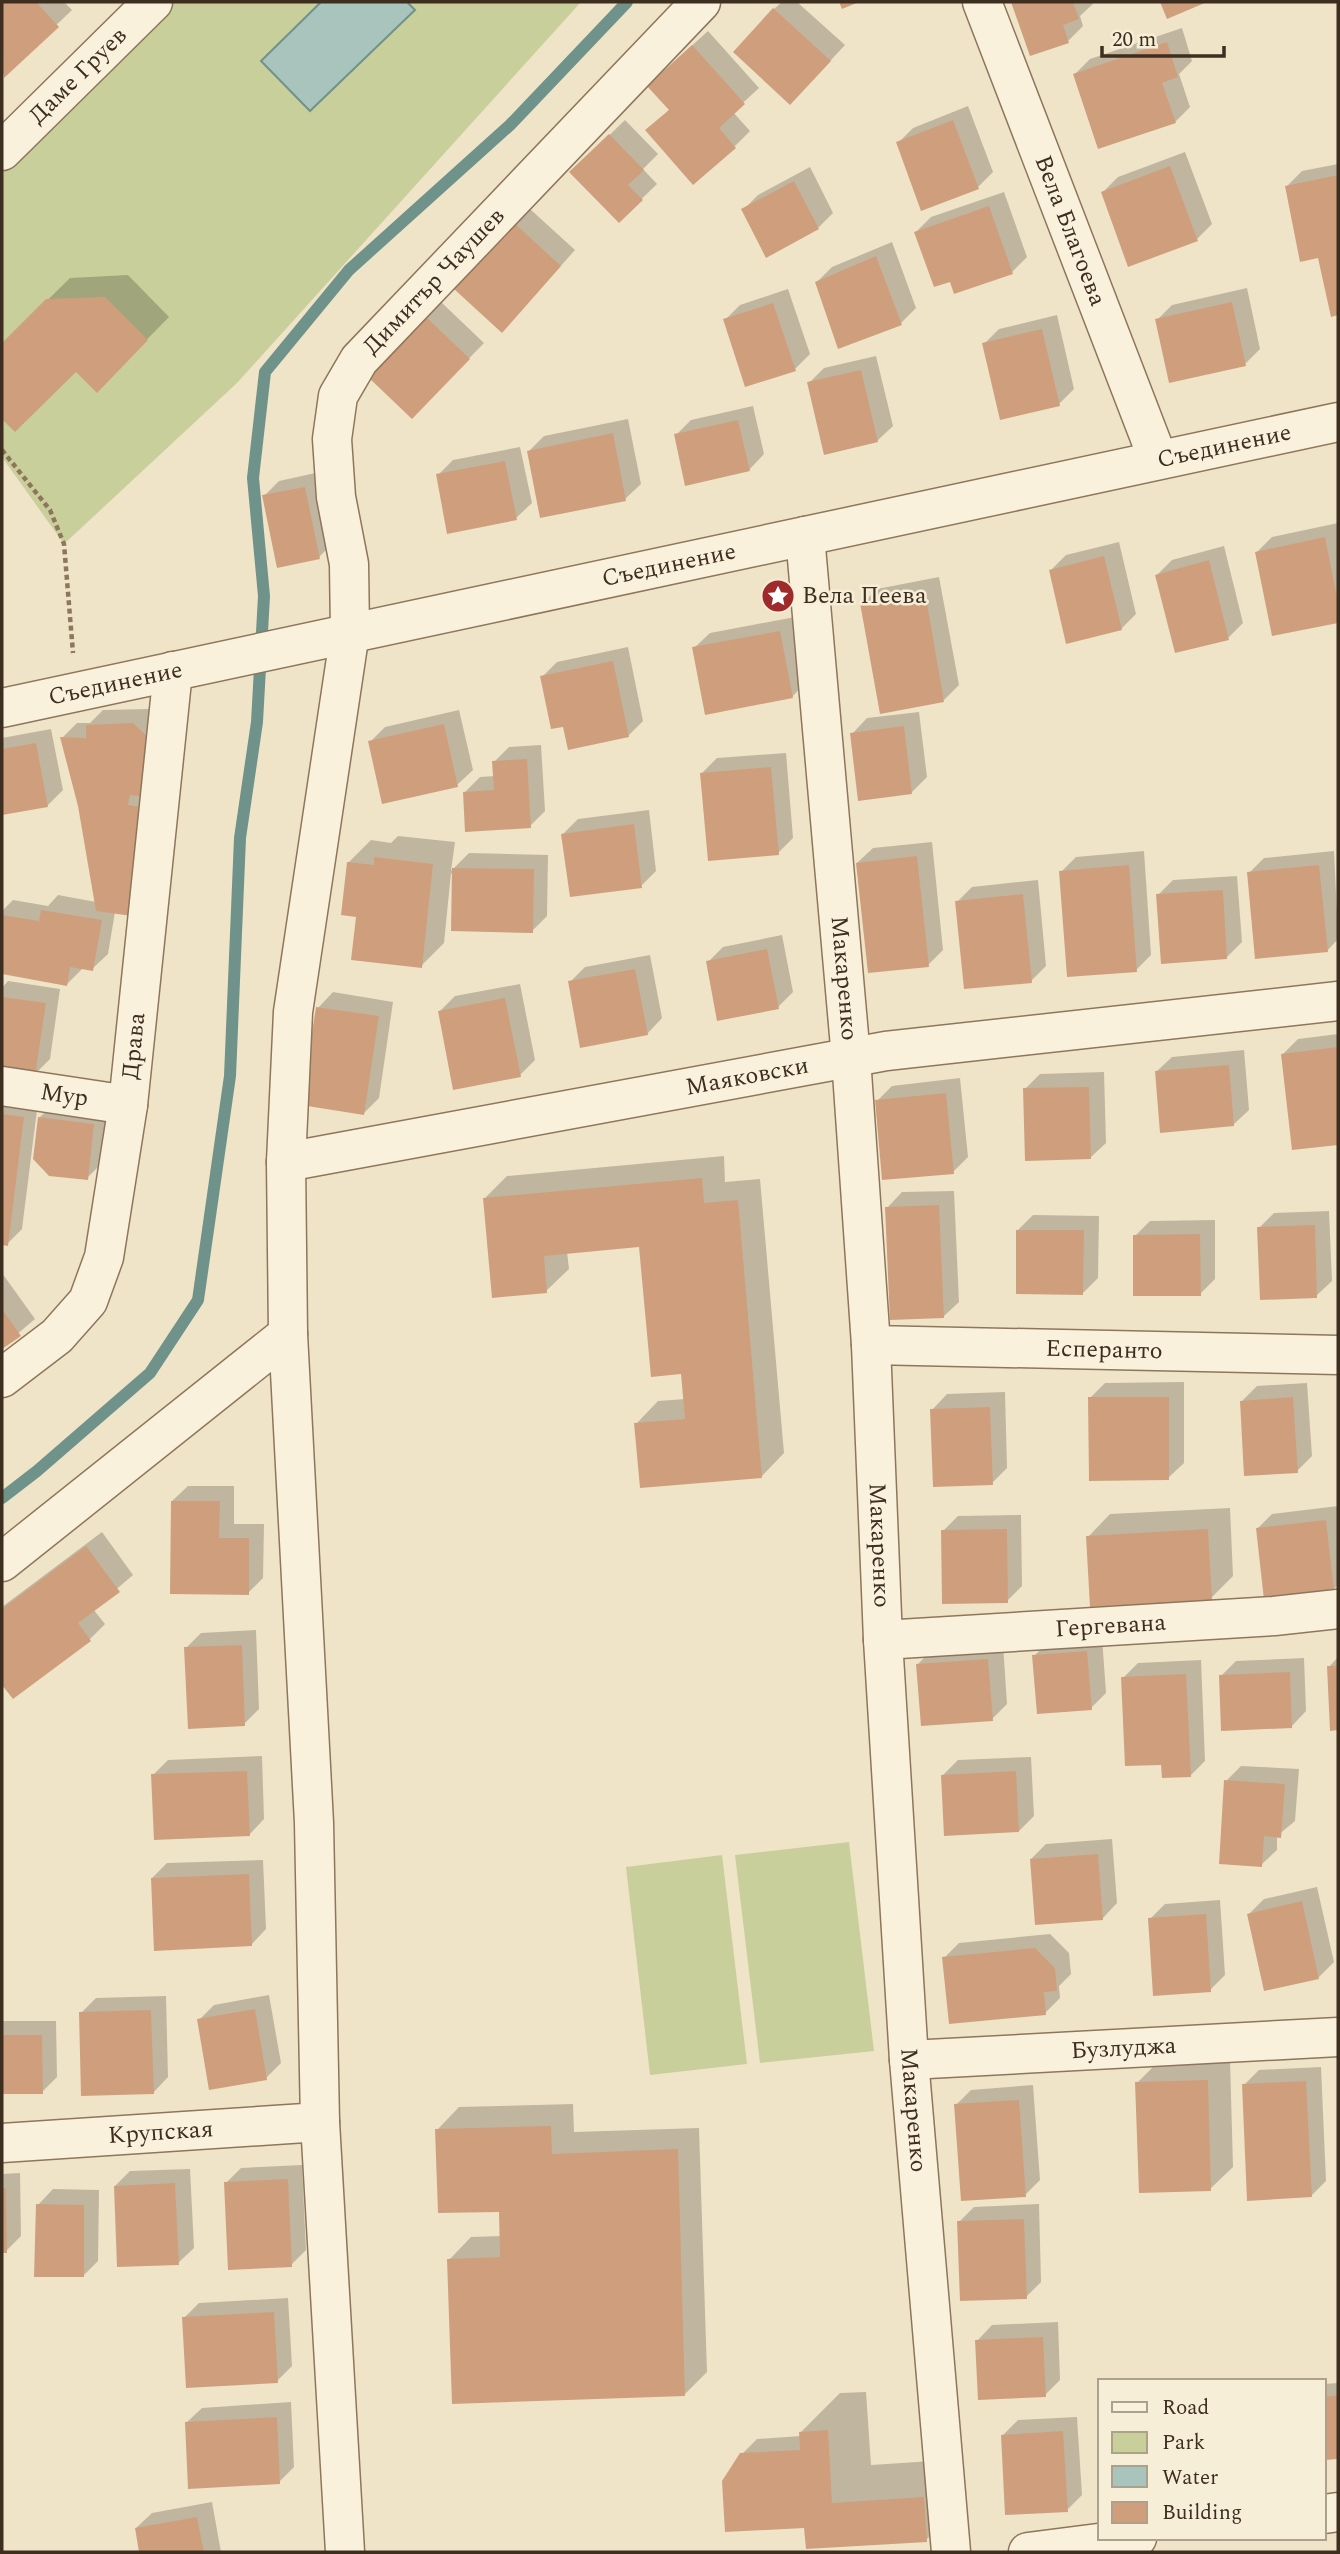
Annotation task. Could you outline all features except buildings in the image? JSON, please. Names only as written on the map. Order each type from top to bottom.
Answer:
[{"type":"street","name":"Даме Груев","points":[[2,151],[153,2]]},
{"type":"street","name":"Димитър Чаушев","points":[[345,2552],[320,2122],[313,1809],[288,1335],[286,1162],[293,1012],[350,632],[349,564],[336,497],[332,439],[338,396],[359,360],[701,2]]},
{"type":"street","name":"Вела Благоева","points":[[982,2],[1158,459]]},
{"type":"street","name":"Съединение","points":[[2,708],[1338,422]]},
{"type":"street","name":"Макаренко","points":[[805,536],[851,1058],[871,1345],[883,1640],[909,2060],[951,2552]]},
{"type":"street","name":"Драва","points":[[2,1378],[57,1336],[89,1301],[104,1257],[128,1105],[173,671]]},
{"type":"street","name":"Маяковски","points":[[286,1162],[886,1051],[1338,1001]]},
{"type":"street","name":"Мур","points":[[2,1086],[128,1105]]},
{"type":"street","points":[[2,1562],[288,1335]]},
{"type":"street","name":"Есперанто","points":[[871,1345],[1338,1355]]},
{"type":"street","name":"Гергевана","points":[[883,1640],[1274,1616],[1338,1609]]},
{"type":"street","name":"Бузлуджа","points":[[909,2060],[1338,2037]]},
{"type":"street","name":"Крупская","points":[[2,2143],[320,2122]]},
{"type":"street","points":[[1028,2552],[1121,2540]]},
{"type":"path","points":[[2,450],[50,510],[64,544],[76,692]]},
{"type":"green space","points":[[153,2],[581,2],[237,383],[64,544],[2,457],[2,151]]},
{"type":"green space","points":[[849,1842],[874,2051],[760,2063],[735,1855]]},
{"type":"green space","points":[[722,1855],[747,2064],[650,2075],[626,1867]]},
{"type":"water","points":[[321,2],[407,2],[415,10],[310,111],[261,61]]},
{"type":"waterway","points":[[2,1498],[150,1373],[198,1300],[230,1076],[240,838],[257,722],[264,596],[253,478],[265,372],[349,270],[510,125],[627,2]]},
{"type":"place","name":"Вела Пеева","points":[[778,596]]}]
